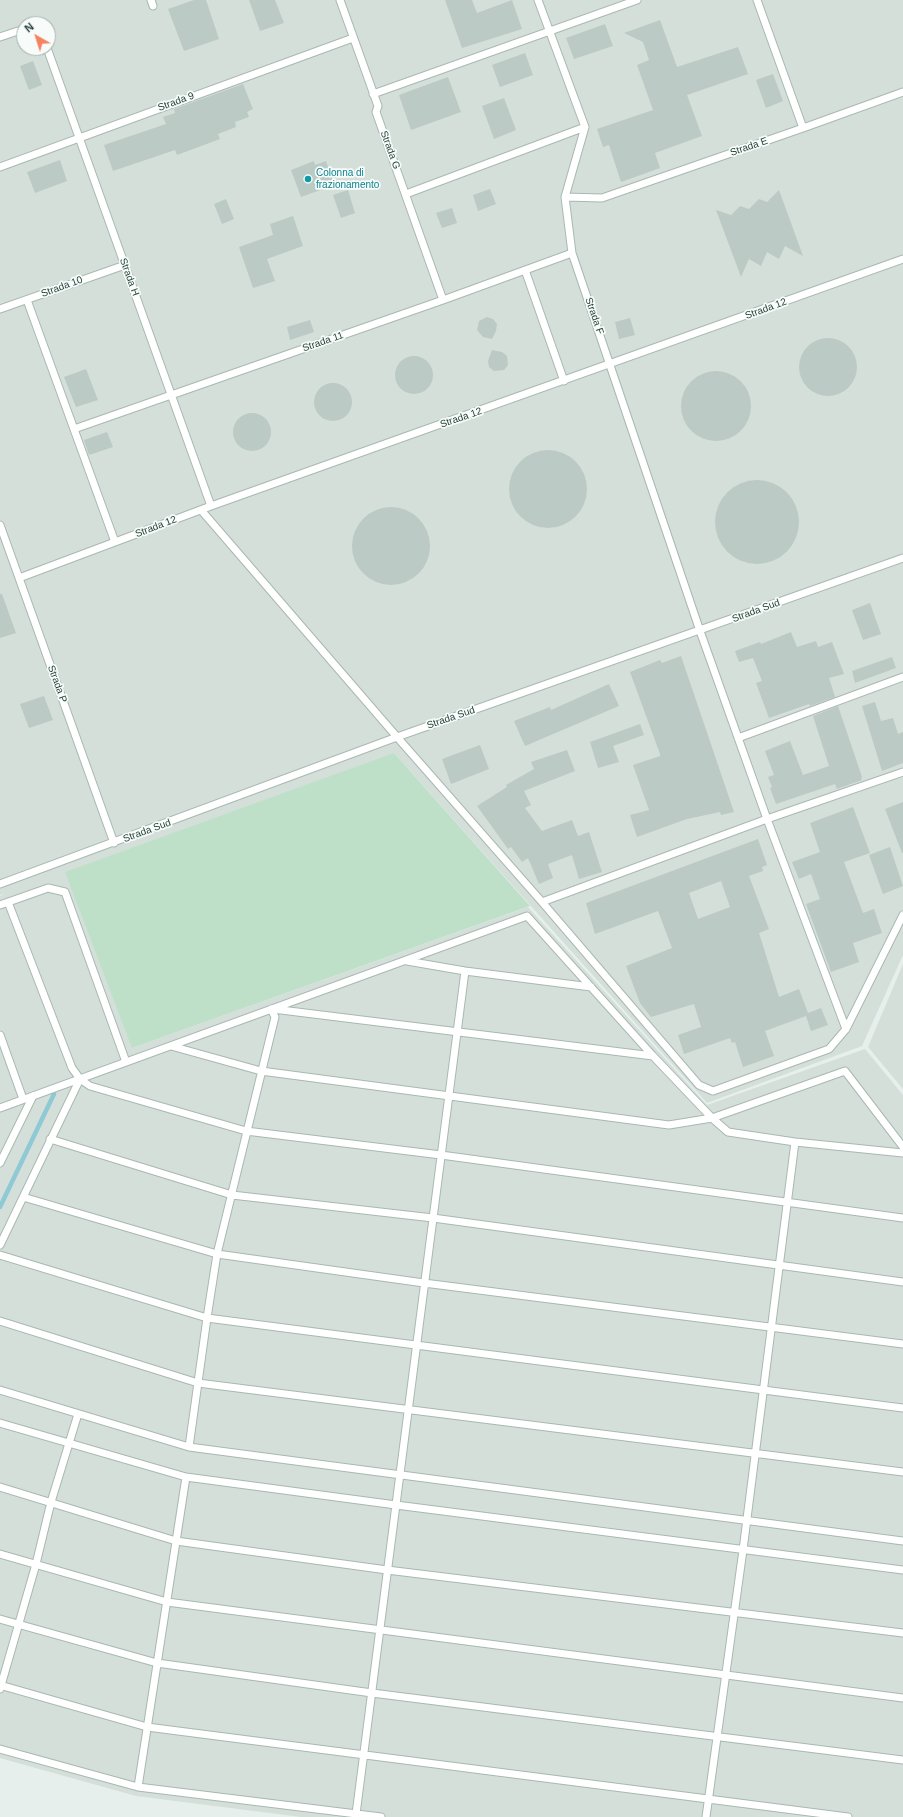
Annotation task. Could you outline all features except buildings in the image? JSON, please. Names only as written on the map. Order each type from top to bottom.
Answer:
[{"type":"lane","name":"Strada G","points":[[340,0],[378,106],[376,112],[443,300]]},
{"type":"lane","points":[[406,194],[585,127],[538,0]]},
{"type":"lane","points":[[373,94],[636,0]]},
{"type":"lane","points":[[757,0],[803,128]]},
{"type":"lane","points":[[0,37],[16,32]]},
{"type":"lane","name":"Strada 9","points":[[0,167],[353,38]]},
{"type":"lane","name":"Strada H","points":[[50,56],[211,506]]},
{"type":"lane","name":"Strada E","points":[[565,198],[602,198],[903,92]]},
{"type":"lane","name":"Strada F","points":[[585,127],[565,198],[572,253],[700,631],[767,819],[846,1029]]},
{"type":"lane","name":"Strada 11","points":[[74,429],[443,300],[572,253]]},
{"type":"lane","name":"Strada 12","points":[[19,578],[211,506],[903,259]]},
{"type":"lane","name":"Strada 10","points":[[0,309],[125,265]]},
{"type":"lane","points":[[525,270],[564,381]]},
{"type":"lane","points":[[27,300],[115,542]]},
{"type":"lane","points":[[201,510],[699,1085],[714,1091],[828,1049],[846,1029],[903,915]]},
{"type":"lane","name":"Strada P","points":[[0,525],[114,843]]},
{"type":"lane","name":"Strada Sud","points":[[0,884],[397,737],[903,558]]},
{"type":"lane","points":[[738,738],[903,678]]},
{"type":"lane","points":[[542,902],[767,819],[903,772]]},
{"type":"lane","points":[[0,905],[48,888],[65,892],[126,1062]]},
{"type":"lane","points":[[8,902],[72,1068],[80,1078],[90,1086],[246,1131],[441,1155],[903,1218]]},
{"type":"lane","points":[[0,1108],[527,916],[653,1056],[712,1118],[728,1132],[795,1142],[903,1153]]},
{"type":"lane","points":[[406,960],[465,971],[591,987]]},
{"type":"lane","points":[[356,1814],[465,971]]},
{"type":"lane","points":[[271,1009],[653,1056]]},
{"type":"lane","points":[[189,1447],[207,1318],[218,1254],[246,1131],[275,1017],[271,1009]]},
{"type":"lane","points":[[0,1035],[24,1099]]},
{"type":"lane","points":[[171,1046],[261,1071],[669,1125],[712,1118],[845,1071],[903,1146]]},
{"type":"lane","points":[[0,1245],[80,1078]]},
{"type":"lane","points":[[0,1163],[33,1096]]},
{"type":"lane","points":[[50,1139],[232,1195],[433,1218],[903,1282]]},
{"type":"lane","points":[[706,1817],[743,1550],[795,1142]]},
{"type":"lane","points":[[23,1197],[218,1254],[424,1284],[771,1329],[903,1344]]},
{"type":"lane","points":[[0,1255],[207,1318],[903,1408]]},
{"type":"lane","points":[[0,1321],[198,1382],[903,1472]]},
{"type":"lane","points":[[0,1390],[76,1417],[189,1447],[746,1524],[903,1541]]},
{"type":"lane","points":[[76,1417],[72,1436],[51,1502],[36,1564],[17,1624],[0,1687],[147,1727],[848,1817]]},
{"type":"lane","points":[[0,1423],[186,1477],[903,1570]]},
{"type":"lane","points":[[138,1787],[186,1477]]},
{"type":"lane","points":[[0,1487],[176,1541],[388,1570],[903,1633]]},
{"type":"lane","points":[[0,1554],[167,1602],[903,1698]]},
{"type":"lane","points":[[0,1619],[157,1663],[372,1693],[717,1735],[903,1760]]},
{"type":"lane","points":[[0,1749],[138,1787],[381,1817]]},
{"type":"shaded area","points":[[0,0],[903,0],[903,955],[862,1046],[707,1103],[394,753],[132,1048],[528,907],[707,1105],[865,1049],[903,1095],[903,1817],[301,1817],[136,1796],[0,1758],[0,896],[4,894],[0,895]]},
{"type":"shaded area","points":[[903,964],[903,1089],[868,1047]]},
{"type":"green space","points":[[394,753],[530,906],[132,1048],[65,872]]},
{"type":"waterway","points":[[0,1207],[54,1094]]},
{"type":"place","name":"Colonna di frazionamento","points":[[308,179]]}]
